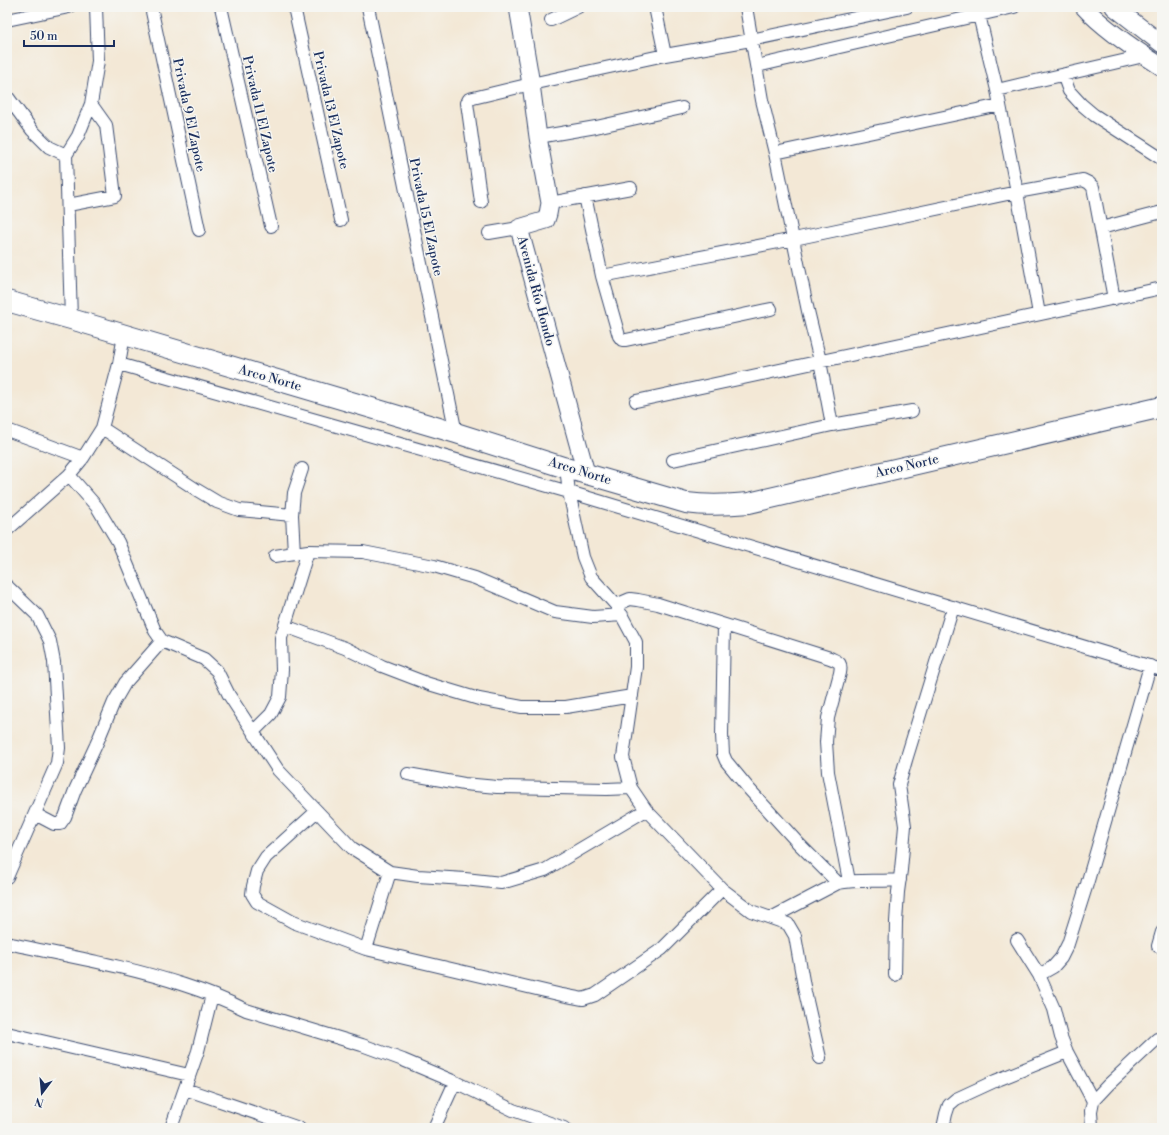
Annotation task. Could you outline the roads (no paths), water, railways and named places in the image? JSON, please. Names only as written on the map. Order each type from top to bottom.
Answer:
[{"type":"main road","name":"Avenida Río Hondo","points":[[518,7],[550,202],[546,220],[519,228],[586,473]]},
{"type":"main road","points":[[1084,7],[1102,24],[1144,56],[1162,67]]},
{"type":"main road","points":[[1114,7],[1162,44]]},
{"type":"main road","name":"Arco Norte","points":[[7,301],[456,433],[566,468],[686,503],[704,505],[749,503],[1162,407]]},
{"type":"street","points":[[7,20],[69,7]]},
{"type":"street","points":[[71,319],[66,155],[78,136],[91,104],[98,61],[96,7]]},
{"type":"street","name":"Privada 9 El Zapote","points":[[151,7],[199,230]]},
{"type":"street","name":"Privada 11 El Zapote","points":[[222,7],[271,226]]},
{"type":"street","name":"Privada 13 El Zapote","points":[[294,7],[341,220]]},
{"type":"street","name":"Privada 15 El Zapote","points":[[368,7],[456,433]]},
{"type":"street","points":[[551,20],[578,7]]},
{"type":"street","points":[[655,7],[665,55]]},
{"type":"street","points":[[746,7],[762,100],[794,240],[832,425]]},
{"type":"street","points":[[481,202],[467,103],[469,99],[665,55],[752,40],[907,7]]},
{"type":"street","points":[[757,66],[976,11],[1014,7]]},
{"type":"street","points":[[976,11],[997,90],[1039,314]]},
{"type":"street","points":[[997,90],[1144,56]]},
{"type":"street","points":[[1065,74],[1065,80],[1069,91],[1081,104],[1094,115],[1162,159]]},
{"type":"street","points":[[7,96],[32,130],[49,147],[66,155]]},
{"type":"street","points":[[68,205],[115,196],[106,125],[91,104]]},
{"type":"street","points":[[775,153],[1000,105]]},
{"type":"street","points":[[538,136],[596,126],[682,108]]},
{"type":"street","points":[[602,276],[794,240],[1017,192],[1083,180],[1089,182],[1093,187],[1114,299]]},
{"type":"street","points":[[550,202],[632,188]]},
{"type":"street","points":[[585,196],[602,276],[619,336],[622,340],[772,309]]},
{"type":"street","points":[[1101,228],[1162,212]]},
{"type":"street","points":[[489,233],[519,228]]},
{"type":"street","points":[[636,401],[1162,288]]},
{"type":"street","points":[[7,529],[69,475],[83,458],[102,428],[124,335]]},
{"type":"street","points":[[118,364],[569,492],[1162,670]]},
{"type":"street","points":[[673,460],[832,425],[912,411]]},
{"type":"street","points":[[102,428],[217,502],[239,510],[292,514]]},
{"type":"street","points":[[7,430],[83,458]]},
{"type":"street","points":[[566,468],[569,492],[583,557],[591,577],[619,610],[636,642],[636,667],[623,757],[631,788],[646,810],[722,889],[751,911],[788,924],[794,936],[820,1058]]},
{"type":"street","points":[[294,553],[292,514],[294,493],[302,469]]},
{"type":"street","points":[[69,475],[96,507],[118,542],[155,631],[162,641],[204,659],[217,671],[229,695],[278,770],[352,848],[390,872],[418,876],[501,883],[545,870],[646,810]]},
{"type":"street","points":[[254,732],[271,714],[280,697],[282,670],[281,638],[308,551]]},
{"type":"street","points":[[275,556],[308,551],[364,552],[434,566],[475,578],[555,612],[593,617],[619,610],[630,599],[638,600],[658,604],[830,658],[838,662],[841,666],[828,718],[826,742],[828,772],[843,882]]},
{"type":"street","points":[[7,586],[37,615],[50,641],[54,662],[59,748],[56,763],[7,877]]},
{"type":"street","points":[[895,975],[898,892],[905,826],[899,785],[953,607]]},
{"type":"street","points":[[724,625],[722,736],[723,754],[726,761],[798,843],[843,882]]},
{"type":"street","points":[[285,626],[345,648],[382,666],[429,684],[479,699],[522,707],[566,707],[632,696]]},
{"type":"street","points":[[35,814],[54,824],[60,824],[65,817],[75,790],[114,702],[125,683],[162,641]]},
{"type":"street","points":[[1039,975],[1053,967],[1061,958],[1068,944],[1087,884],[1150,666]]},
{"type":"street","points":[[408,774],[464,784],[497,787],[631,788]]},
{"type":"street","points":[[317,811],[266,857],[257,871],[253,886],[252,894],[256,902],[293,922],[366,949],[562,995],[583,999],[595,995],[662,949],[722,889]]},
{"type":"street","points":[[366,949],[390,872]]},
{"type":"street","points":[[771,918],[843,882],[900,880]]},
{"type":"street","points":[[1158,946],[1162,932]]},
{"type":"street","points":[[1018,940],[1039,975],[1054,1009],[1061,1038],[1093,1101]]},
{"type":"street","points":[[7,943],[160,977],[212,995],[246,1010],[362,1045],[403,1060],[455,1082],[513,1110],[564,1128]]},
{"type":"street","points":[[171,1128],[198,1051],[212,995]]},
{"type":"street","points":[[7,1033],[189,1075]]},
{"type":"street","points":[[1092,1128],[1091,1111],[1093,1101],[1157,1039]]},
{"type":"street","points":[[943,1128],[949,1105],[956,1099],[995,1081],[1067,1052]]},
{"type":"street","points":[[434,1128],[455,1082]]},
{"type":"street","points":[[185,1089],[299,1128]]}]
